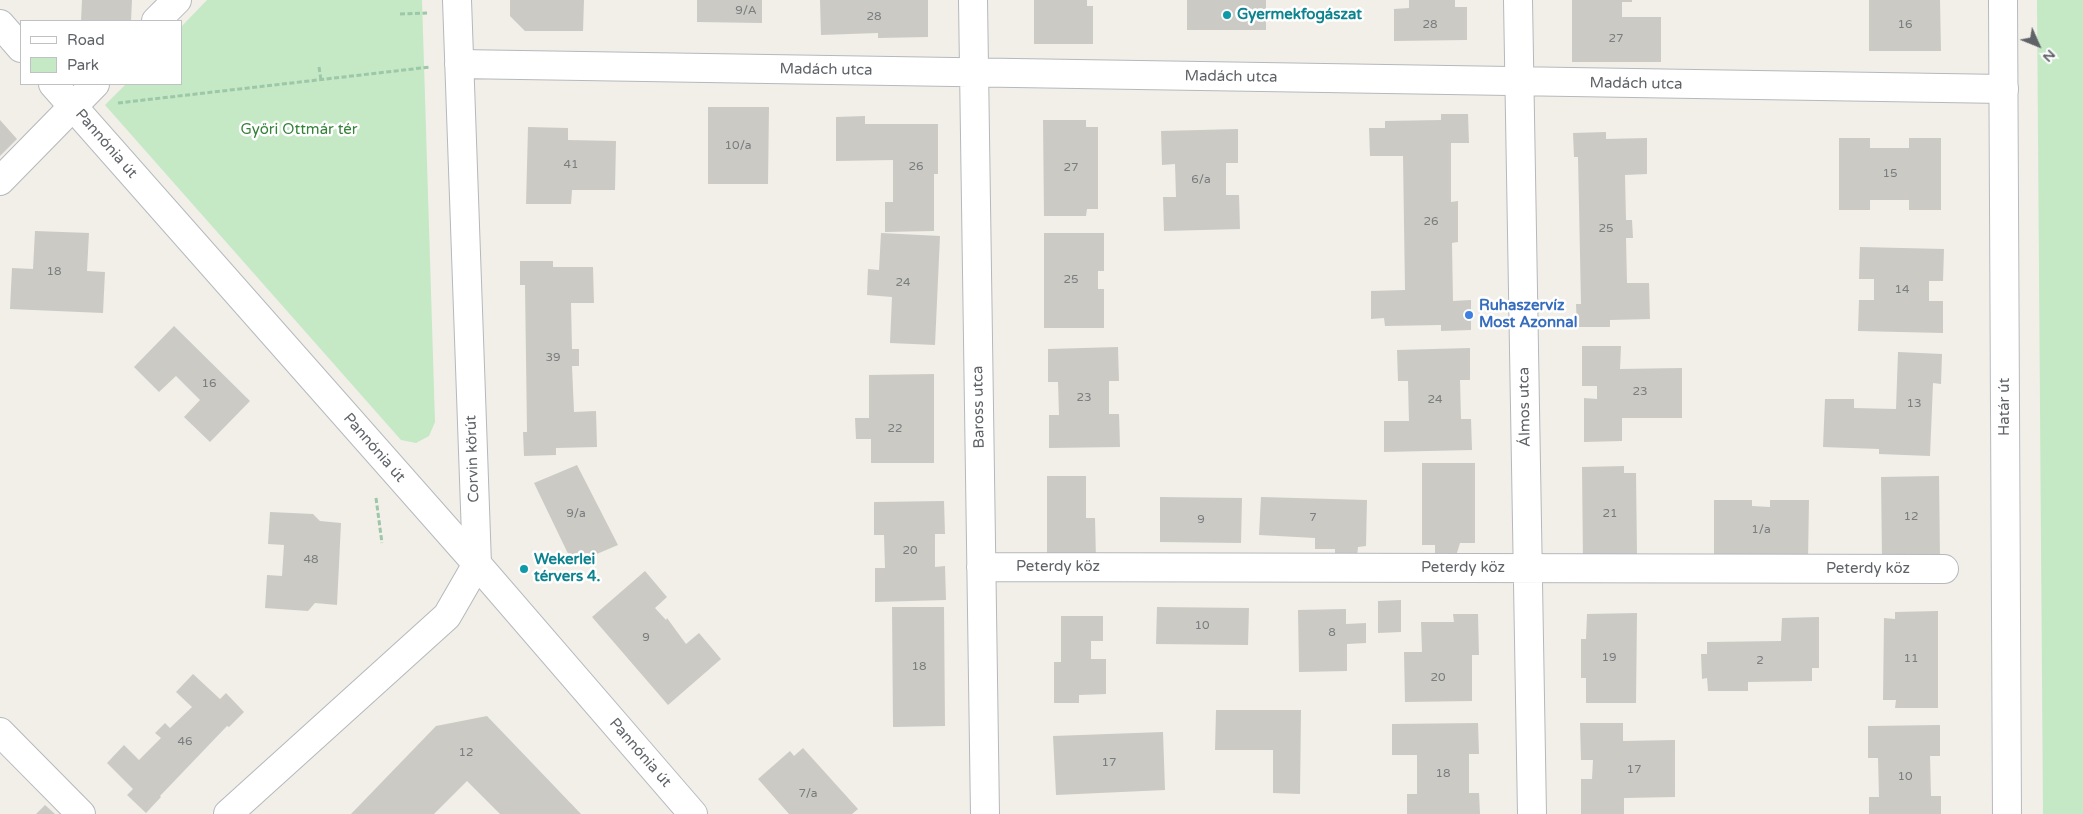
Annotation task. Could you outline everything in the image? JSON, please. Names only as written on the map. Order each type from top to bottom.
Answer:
[{"type":"street","points":[[157,20],[177,0]]},
{"type":"street","name":"Corvin körút","points":[[457,0],[477,564]]},
{"type":"street","name":"Baross utca","points":[[973,0],[985,814]]},
{"type":"street","name":"Álmos utca","points":[[1518,0],[1532,814]]},
{"type":"street","name":"Határ út","points":[[2003,0],[2007,814]]},
{"type":"street","points":[[0,24],[20,47]]},
{"type":"street","name":"Madách utca","points":[[459,64],[2004,90]]},
{"type":"street","name":"Pannónia út","points":[[54,85],[477,564],[693,814]]},
{"type":"street","points":[[0,181],[94,85]]},
{"type":"street","points":[[228,814],[447,616],[477,564]]},
{"type":"street","name":"Peterdy köz","points":[[981,567],[1944,569]]},
{"type":"street","points":[[0,732],[81,814]]},
{"type":"path","points":[[73,106],[459,64]]},
{"type":"path","points":[[319,67],[321,80]]},
{"type":"path","points":[[376,497],[382,543]]},
{"type":"green space","name":"Győri Ottmár tér","points":[[207,0],[422,0],[435,422],[429,436],[416,443],[401,440],[105,105],[125,85],[182,85],[182,26]]},
{"type":"green space","points":[[2037,0],[2083,0],[2083,814],[2043,814]]},
{"type":"building","points":[[82,0],[132,0],[131,20],[81,20]]},
{"type":"building","points":[[510,0],[584,0],[583,31],[525,31],[510,16]]},
{"type":"building","points":[[697,0],[762,0],[762,23],[697,22]]},
{"type":"building","points":[[820,0],[928,0],[928,37],[878,38],[878,33],[821,35]]},
{"type":"building","points":[[1034,0],[1087,0],[1087,6],[1093,6],[1093,44],[1034,44]]},
{"type":"building","name":"Gyermekfogászat","points":[[1187,0],[1266,0],[1266,30],[1187,30]]},
{"type":"building","points":[[1409,0],[1455,0],[1455,7],[1467,7],[1467,40],[1394,41],[1394,9],[1409,8]]},
{"type":"building","points":[[1572,0],[1632,0],[1632,2],[1622,2],[1622,17],[1661,17],[1661,62],[1572,62]]},
{"type":"building","points":[[1869,0],[1940,0],[1941,51],[1869,51]]},
{"type":"building","points":[[708,107],[769,107],[768,184],[708,184]]},
{"type":"building","points":[[1441,114],[1468,114],[1469,143],[1451,143],[1451,202],[1458,201],[1458,242],[1452,243],[1453,301],[1471,300],[1471,330],[1441,331],[1441,325],[1385,326],[1384,318],[1371,319],[1371,291],[1405,290],[1403,156],[1370,156],[1369,128],[1385,128],[1385,121],[1441,120]]},
{"type":"building","points":[[865,116],[865,124],[938,124],[938,174],[934,174],[934,231],[885,232],[885,202],[893,202],[893,160],[836,161],[836,117]]},
{"type":"building","points":[[0,120],[17,139],[0,156]]},
{"type":"building","points":[[1043,120],[1086,120],[1086,127],[1098,127],[1098,209],[1087,209],[1086,216],[1044,216]]},
{"type":"building","points":[[528,127],[568,128],[568,140],[616,141],[615,190],[572,190],[571,204],[526,204]]},
{"type":"building","points":[[1238,129],[1238,163],[1226,163],[1226,195],[1239,195],[1240,229],[1164,231],[1163,197],[1176,197],[1175,164],[1162,165],[1161,131]]},
{"type":"building","points":[[1606,132],[1606,139],[1647,138],[1647,174],[1625,175],[1626,220],[1632,220],[1633,238],[1626,238],[1627,283],[1649,283],[1650,319],[1610,320],[1610,327],[1577,327],[1576,304],[1581,304],[1578,157],[1574,157],[1573,133]]},
{"type":"building","points":[[1839,138],[1870,138],[1870,148],[1909,148],[1909,138],[1941,138],[1941,210],[1909,210],[1909,200],[1870,200],[1870,210],[1839,210]]},
{"type":"building","points":[[35,231],[89,233],[87,271],[105,272],[103,313],[10,309],[12,268],[33,269]]},
{"type":"building","points":[[881,233],[940,236],[935,345],[890,343],[892,297],[867,295],[868,269],[879,270]]},
{"type":"building","points":[[1044,233],[1104,233],[1104,271],[1098,271],[1098,289],[1104,289],[1104,328],[1044,328]]},
{"type":"building","points":[[1860,247],[1944,249],[1943,281],[1929,281],[1929,301],[1943,301],[1943,333],[1858,331],[1859,300],[1874,300],[1874,279],[1859,279]]},
{"type":"building","points":[[520,261],[553,261],[553,267],[593,267],[594,303],[571,303],[572,349],[579,349],[579,366],[572,366],[574,412],[596,411],[597,447],[556,448],[556,455],[524,456],[523,432],[527,432],[525,285],[520,285]]},
{"type":"building","points":[[174,326],[250,401],[210,442],[184,417],[200,400],[176,376],[159,392],[134,367]]},
{"type":"building","points":[[1582,346],[1621,346],[1620,369],[1682,368],[1682,418],[1622,418],[1622,441],[1584,442],[1584,398],[1597,399],[1597,386],[1582,386]]},
{"type":"building","points":[[1118,347],[1119,381],[1109,381],[1109,414],[1119,414],[1120,447],[1049,448],[1049,415],[1059,415],[1058,382],[1048,382],[1048,349]]},
{"type":"building","points":[[1470,348],[1470,380],[1460,380],[1461,419],[1471,419],[1472,450],[1384,452],[1384,421],[1409,421],[1408,381],[1398,381],[1397,350]]},
{"type":"building","points":[[1898,352],[1942,354],[1941,384],[1933,383],[1930,456],[1879,454],[1879,449],[1823,447],[1825,399],[1854,399],[1854,408],[1896,409]]},
{"type":"building","points":[[934,374],[934,463],[871,463],[871,439],[856,439],[855,418],[869,418],[869,375]]},
{"type":"building","points":[[1422,463],[1475,463],[1475,543],[1460,543],[1456,556],[1435,555],[1435,545],[1422,545]]},
{"type":"building","points":[[577,465],[618,545],[573,564],[534,483]]},
{"type":"building","points":[[1624,466],[1624,473],[1636,473],[1637,555],[1583,563],[1582,467]]},
{"type":"building","points":[[1047,476],[1086,476],[1086,518],[1095,518],[1096,560],[1047,560]]},
{"type":"building","points":[[1939,476],[1940,558],[1882,559],[1881,477]]},
{"type":"building","points":[[1160,497],[1242,498],[1241,543],[1160,542]]},
{"type":"building","points":[[1261,497],[1367,500],[1366,546],[1358,547],[1357,557],[1335,556],[1335,549],[1315,549],[1315,538],[1259,535]]},
{"type":"building","points":[[1714,500],[1752,500],[1752,506],[1770,507],[1770,500],[1809,500],[1808,560],[1714,560]]},
{"type":"building","points":[[944,501],[945,534],[935,534],[935,567],[945,566],[946,600],[875,602],[875,568],[885,568],[884,535],[874,535],[874,502]]},
{"type":"building","points":[[270,512],[313,514],[320,521],[341,523],[337,605],[315,603],[308,611],[265,608],[267,575],[282,576],[284,545],[268,544]]},
{"type":"building","points":[[645,571],[667,597],[655,608],[666,620],[667,618],[686,644],[699,633],[721,659],[668,705],[592,617]]},
{"type":"building","points":[[1401,600],[1401,632],[1378,633],[1378,601]]},
{"type":"building","points":[[892,607],[944,607],[945,726],[893,727]]},
{"type":"building","points":[[1157,607],[1249,608],[1248,645],[1156,644]]},
{"type":"building","points":[[1346,609],[1346,624],[1366,623],[1366,643],[1347,644],[1347,671],[1299,672],[1298,610]]},
{"type":"building","points":[[1938,611],[1938,708],[1895,708],[1896,700],[1883,700],[1884,618],[1895,619],[1895,612]]},
{"type":"building","points":[[1637,613],[1636,703],[1586,703],[1586,678],[1581,678],[1581,639],[1586,639],[1587,614]]},
{"type":"building","points":[[1453,614],[1478,614],[1479,655],[1472,655],[1472,701],[1405,702],[1404,652],[1422,652],[1421,622],[1454,622]]},
{"type":"building","points":[[1061,616],[1103,616],[1103,641],[1091,641],[1091,659],[1106,659],[1106,694],[1079,695],[1079,703],[1054,703],[1054,662],[1061,662]]},
{"type":"building","points":[[1819,617],[1819,668],[1812,668],[1812,681],[1748,682],[1748,691],[1708,691],[1707,678],[1702,679],[1701,654],[1707,654],[1707,642],[1781,641],[1782,618]]},
{"type":"building","points":[[193,674],[220,699],[226,693],[244,712],[229,727],[227,726],[146,813],[127,795],[133,789],[107,763],[124,745],[139,760],[161,738],[155,733],[165,723],[170,728],[192,707],[176,692]]},
{"type":"building","points":[[1216,710],[1301,710],[1300,794],[1273,793],[1273,750],[1215,750]]},
{"type":"building","points":[[487,716],[581,814],[500,814],[467,781],[434,814],[351,814],[436,726]]},
{"type":"building","points":[[1478,723],[1479,754],[1469,754],[1469,793],[1479,793],[1480,814],[1407,814],[1407,794],[1417,794],[1417,755],[1392,755],[1392,724]]},
{"type":"building","points":[[1580,723],[1623,723],[1623,741],[1675,740],[1675,797],[1624,798],[1624,814],[1581,814],[1581,779],[1592,779],[1593,760],[1581,760]]},
{"type":"building","points":[[1940,725],[1940,756],[1930,756],[1931,796],[1941,796],[1941,814],[1869,814],[1869,797],[1879,797],[1878,758],[1868,758],[1868,726]]},
{"type":"building","points":[[1163,732],[1165,790],[1056,795],[1053,736]]},
{"type":"building","points":[[803,748],[858,809],[852,814],[789,814],[758,779],[790,751],[794,756]]},
{"type":"building","points":[[45,805],[55,814],[36,814]]},
{"type":"place","name":"Gyermekfogászat","points":[[1227,15]]},
{"type":"place","name":"Ruhaszervíz Most Azonnal","points":[[1469,315]]},
{"type":"place","name":"Wekerlei térvers 4.","points":[[524,569]]}]
